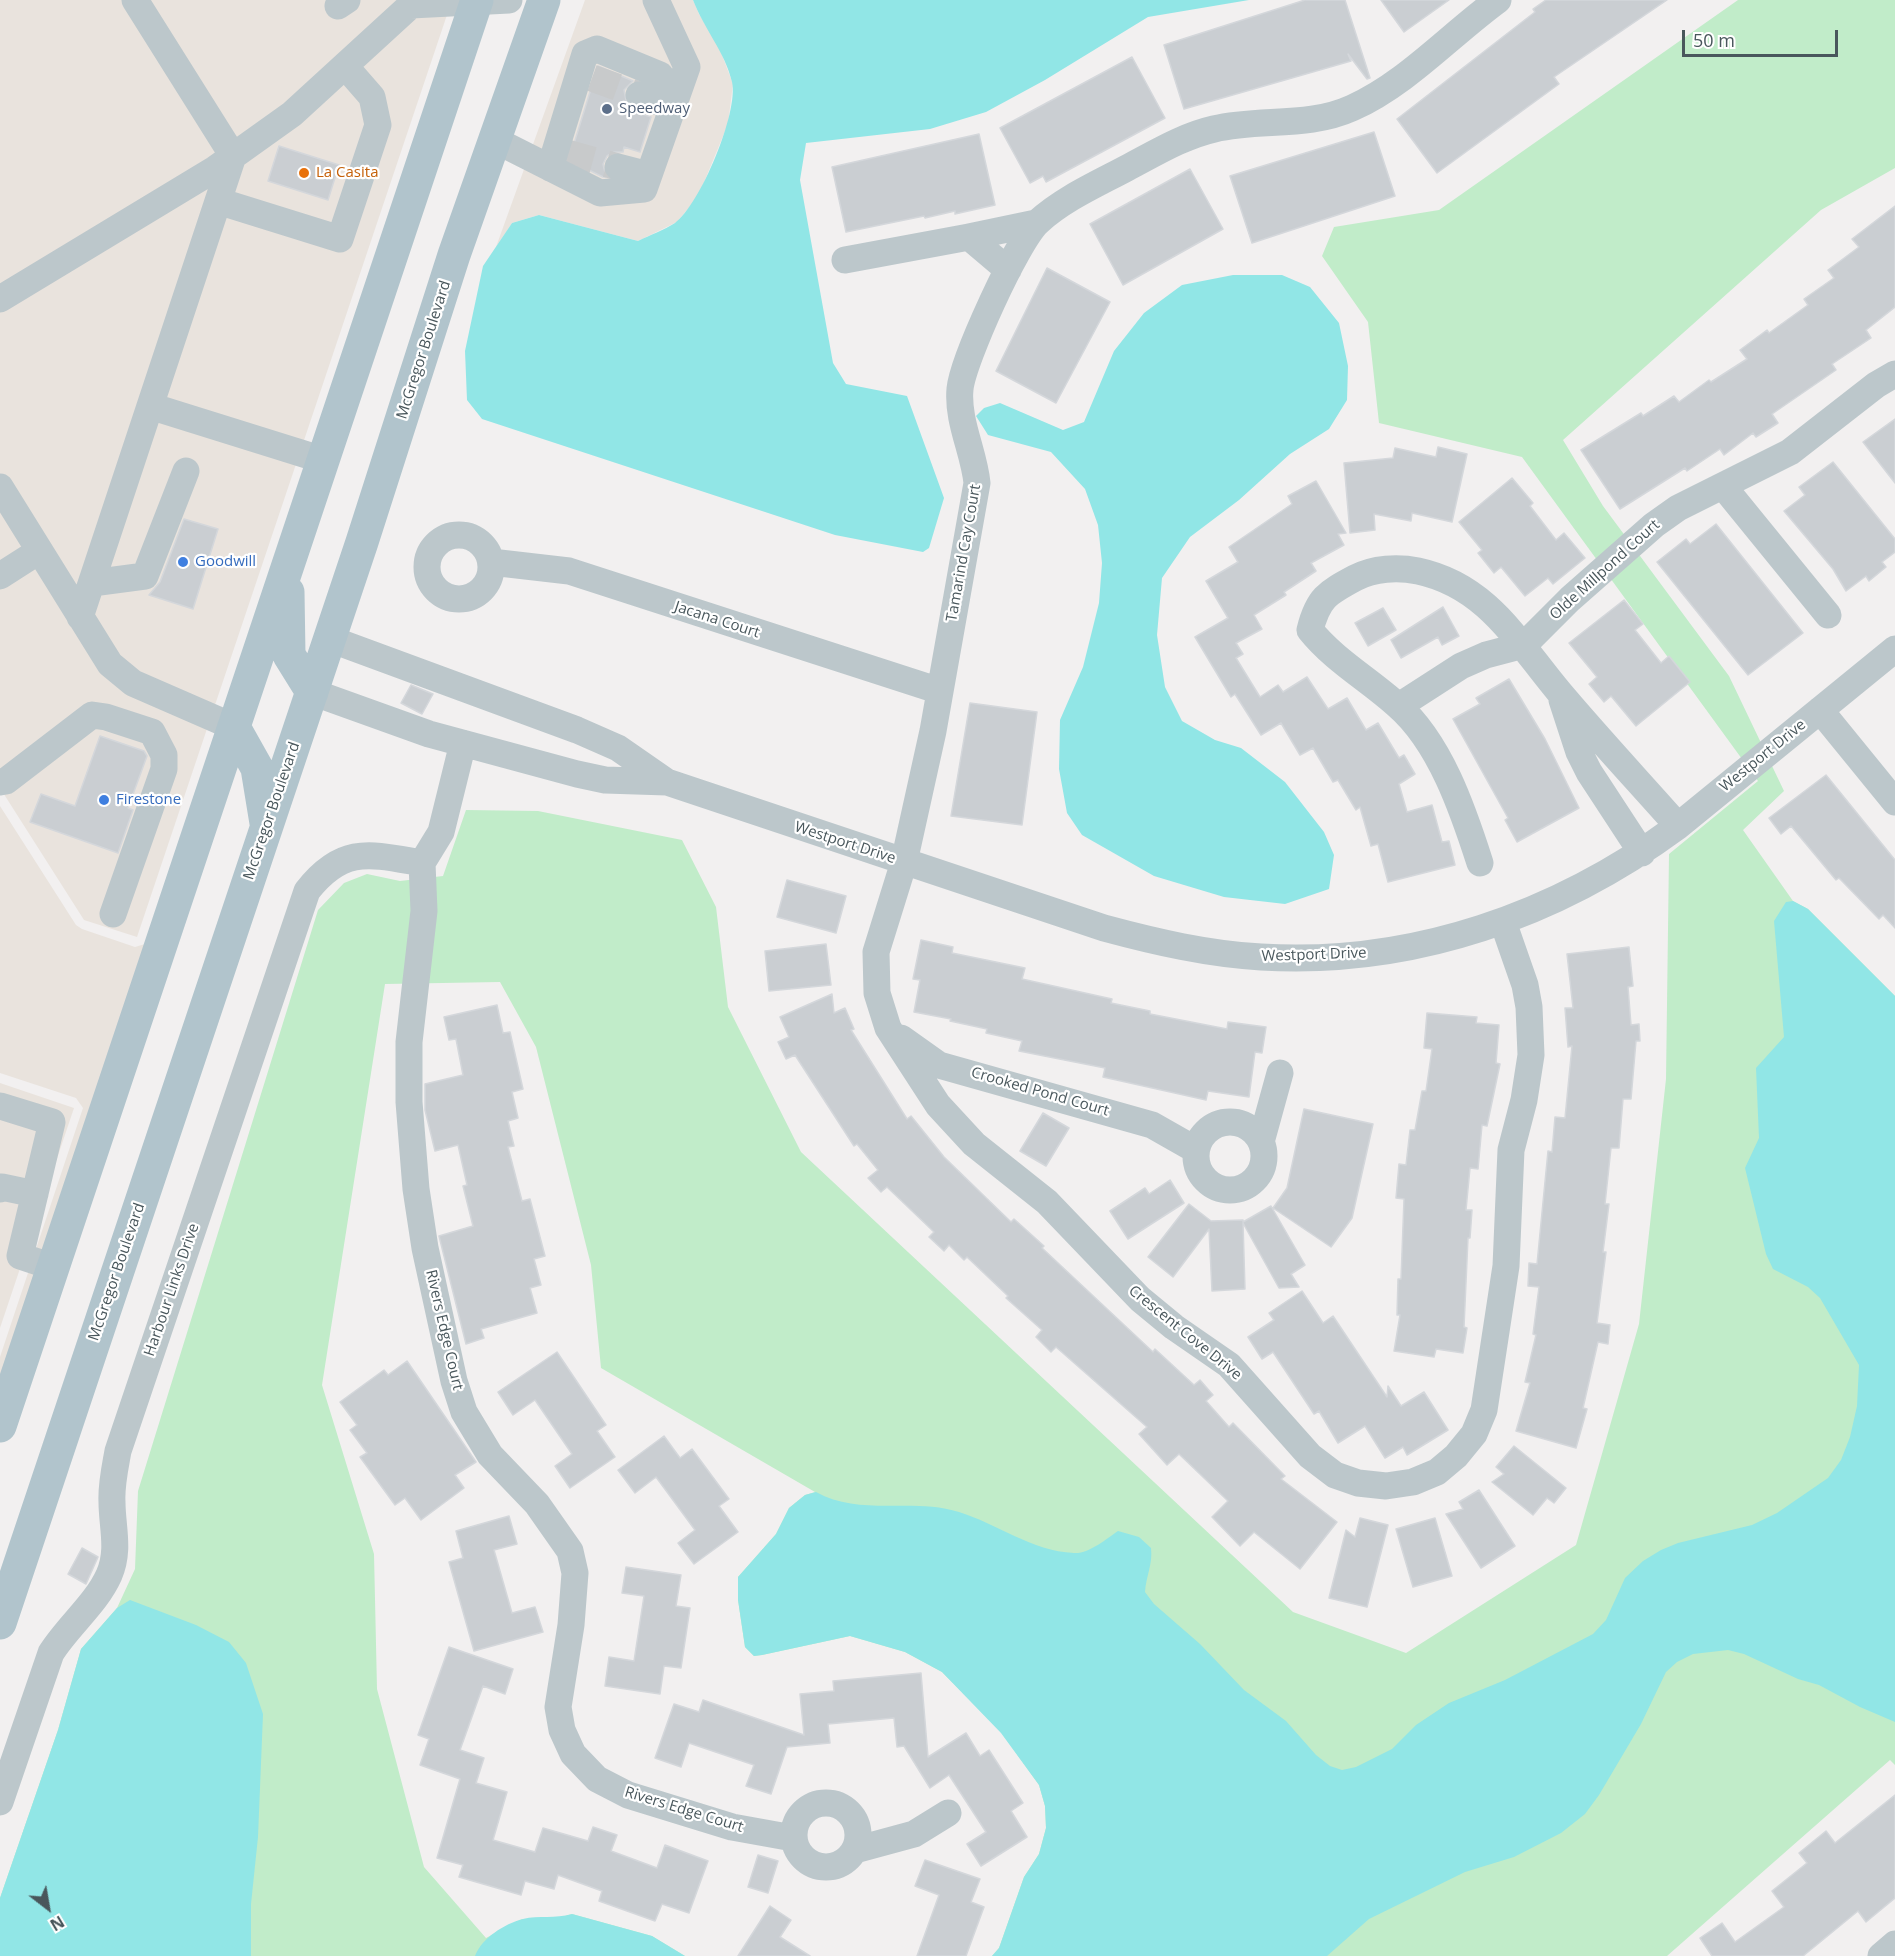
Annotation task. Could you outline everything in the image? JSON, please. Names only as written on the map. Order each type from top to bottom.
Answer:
[{"type":"main road","name":"McGregor Boulevard","points":[[0,1623],[330,639],[454,255],[544,0]]},
{"type":"main road","points":[[0,1426],[477,1]]},
{"type":"main road","points":[[287,567],[289,655],[312,692]]},
{"type":"main road","points":[[234,727],[257,768],[266,828]]},
{"type":"street","points":[[135,0],[233,156]]},
{"type":"street","points":[[0,299],[233,156],[292,114],[411,5],[509,0]]},
{"type":"street","points":[[495,140],[558,156],[600,193],[644,189],[687,67],[656,0]]},
{"type":"street","name":"Tamarind Cay Court","points":[[904,862],[940,691],[977,483],[975,459],[961,412],[960,389],[967,362],[1020,244],[1036,223],[1082,192],[1162,150],[1211,129],[1236,124],[1292,123],[1324,118],[1351,108],[1393,83],[1497,0]]},
{"type":"street","points":[[558,156],[586,76],[585,54],[597,49],[660,75],[675,102]]},
{"type":"street","points":[[218,201],[340,240],[378,124],[372,97],[345,66]]},
{"type":"street","points":[[639,95],[675,102]]},
{"type":"street","points":[[80,617],[233,156]]},
{"type":"street","points":[[618,167],[649,175]]},
{"type":"street","name":"Tamarind Cay Court","points":[[845,260],[1036,223]]},
{"type":"street","points":[[969,237],[1008,270]]},
{"type":"street","name":"Olde Millpond Court","points":[[1524,645],[1579,591],[1654,525],[1678,508],[1790,452],[1876,385],[1895,374]]},
{"type":"street","points":[[150,406],[323,460]]},
{"type":"street","points":[[92,583],[145,576],[186,471]]},
{"type":"street","points":[[1723,486],[1828,615]]},
{"type":"street","points":[[0,487],[110,664],[133,683],[234,727]]},
{"type":"street","points":[[0,576],[39,551]]},
{"type":"street","name":"Jacana Court","points":[[491,562],[569,571],[940,691]]},
{"type":"street","points":[[1480,863],[1464,813],[1447,776],[1429,746],[1399,706],[1325,648],[1310,630],[1316,605],[1337,588],[1360,575],[1387,568],[1409,569],[1452,582],[1489,606],[1524,645],[1560,693],[1678,826]]},
{"type":"street","name":"Westport Drive","points":[[330,639],[577,730],[618,748],[668,782],[1104,928],[1162,943],[1261,957],[1317,958],[1402,949],[1459,937],[1503,922],[1595,881],[1642,853],[1678,826],[1895,649]]},
{"type":"street","points":[[1399,706],[1461,666],[1486,654],[1524,645]]},
{"type":"street","points":[[121,722],[133,683]]},
{"type":"street","name":"Westport Drive","points":[[312,692],[463,743],[605,780],[668,782]]},
{"type":"street","points":[[1560,693],[1579,752],[1589,772],[1642,853]]},
{"type":"street","points":[[1820,710],[1895,802]]},
{"type":"street","points":[[0,782],[6,780],[92,715],[152,732],[164,754],[164,770],[112,914]]},
{"type":"street","points":[[422,862],[441,832],[463,743]]},
{"type":"street","name":"Harbour Links Drive","points":[[0,1802],[51,1653],[63,1633],[96,1597],[110,1575],[115,1552],[116,1528],[111,1504],[118,1451],[307,891],[321,873],[341,860],[371,854],[422,862]]},
{"type":"street","name":"Rivers Edge Court","points":[[422,862],[424,911],[409,1042],[409,1101],[416,1189],[425,1248],[445,1346],[464,1412],[490,1455],[537,1504],[570,1551],[575,1573],[571,1626],[558,1707],[562,1730],[573,1754],[597,1779],[628,1795],[732,1827],[793,1838]]},
{"type":"street","name":"Crescent Cove Drive","points":[[904,862],[876,952],[877,993],[888,1028],[939,1105],[974,1144],[1047,1202],[1140,1299],[1174,1327],[1229,1365],[1310,1456],[1335,1475],[1358,1484],[1386,1486],[1413,1482],[1437,1472],[1456,1456],[1474,1434],[1484,1410],[1506,1266],[1511,1150],[1524,1100],[1531,1055],[1529,1007],[1525,985],[1503,922]]},
{"type":"street","name":"Crooked Pond Court","points":[[888,1028],[939,1065],[968,1071],[1152,1125],[1196,1150]]},
{"type":"street","points":[[1261,1142],[1247,1127],[1226,1122],[1207,1131],[1196,1150],[1200,1172],[1207,1181],[1228,1190],[1250,1184],[1258,1175],[1263,1165],[1261,1142],[1280,1073]]},
{"type":"street","points":[[0,1106],[52,1122],[35,1194],[10,1261],[53,1267]]},
{"type":"street","points":[[0,1189],[2,1187],[35,1194]]},
{"type":"street","points":[[855,1850],[858,1829],[854,1819],[837,1805],[816,1804],[806,1809],[799,1817],[793,1838],[801,1857],[819,1868],[840,1865],[855,1850],[914,1834],[948,1813]]},
{"type":"street","points":[[1881,1956],[1895,1944]]},
{"type":"shaded area","points":[[0,0],[452,0],[137,937],[84,920],[0,788]]},
{"type":"shaded area","points":[[585,0],[693,0],[719,47],[733,84],[728,124],[698,197],[677,222],[638,241],[539,215],[512,223],[496,247]]},
{"type":"shaded area","points":[[0,806],[76,925],[135,947],[145,944],[0,1385],[0,1357],[83,1108],[76,1098],[0,1073]]},
{"type":"shaded area","points":[[0,1083],[74,1108],[0,1328]]},
{"type":"green space","points":[[1738,0],[1895,0],[1895,168],[1821,210],[1563,440],[1603,506],[1729,676],[1784,791],[1743,830],[1793,901],[1808,909],[1895,996],[1895,1765],[1890,1760],[1667,1956],[992,1956],[999,1948],[1024,1877],[1039,1854],[1046,1828],[1045,1806],[1039,1785],[1001,1732],[942,1672],[905,1652],[850,1636],[754,1656],[745,1647],[738,1600],[738,1577],[776,1534],[789,1508],[805,1495],[815,1492],[601,1368],[591,1265],[536,1047],[500,982],[385,984],[322,1385],[374,1554],[377,1689],[424,1867],[486,1938],[522,1919],[558,1918],[572,1914],[652,1936],[685,1956],[0,1956],[0,1898],[58,1730],[81,1649],[117,1608],[135,1569],[138,1491],[318,910],[344,883],[367,874],[400,881],[443,876],[466,810],[538,811],[682,840],[716,907],[728,1007],[801,1152],[1293,1612],[1406,1653],[1576,1545],[1639,1324],[1666,1079],[1669,854],[1758,781],[1522,457],[1379,423],[1368,322],[1322,256],[1334,227],[1439,210]]},
{"type":"water","points":[[693,0],[1249,0],[1148,17],[1045,80],[986,112],[930,129],[806,143],[800,180],[833,363],[846,384],[907,396],[944,498],[929,548],[923,552],[835,535],[482,419],[467,400],[465,351],[483,266],[512,223],[539,215],[638,241],[675,223],[695,198],[716,157],[730,114],[733,96],[729,71]]},
{"type":"water","points":[[1233,275],[1282,275],[1310,287],[1339,323],[1348,366],[1347,400],[1329,429],[1290,454],[1239,500],[1190,537],[1162,578],[1157,635],[1165,687],[1182,721],[1215,740],[1241,748],[1285,782],[1324,832],[1334,855],[1329,889],[1285,904],[1224,897],[1154,876],[1082,835],[1067,813],[1059,769],[1060,720],[1083,667],[1099,603],[1102,563],[1098,525],[1085,489],[1051,452],[988,435],[976,416],[984,408],[1000,403],[1063,430],[1084,422],[1114,351],[1144,313],[1182,285]]},
{"type":"water","points":[[1793,901],[1808,909],[1895,996],[1895,1722],[1860,1707],[1819,1685],[1798,1679],[1744,1654],[1728,1650],[1693,1654],[1677,1662],[1666,1672],[1641,1724],[1599,1795],[1585,1814],[1561,1833],[1514,1857],[1465,1872],[1369,1919],[1327,1956],[992,1956],[999,1948],[1024,1877],[1039,1854],[1046,1828],[1045,1806],[1039,1785],[1001,1733],[942,1672],[905,1652],[850,1636],[754,1656],[745,1647],[738,1600],[738,1577],[776,1534],[789,1508],[805,1495],[816,1492],[851,1504],[941,1508],[973,1517],[1043,1547],[1074,1553],[1091,1549],[1118,1531],[1139,1537],[1151,1548],[1145,1592],[1154,1604],[1200,1644],[1244,1690],[1286,1721],[1316,1755],[1330,1766],[1342,1770],[1356,1767],[1392,1749],[1416,1725],[1449,1703],[1505,1680],[1593,1634],[1606,1620],[1625,1578],[1643,1561],[1678,1543],[1752,1525],[1777,1513],[1828,1478],[1841,1460],[1850,1437],[1857,1406],[1859,1365],[1820,1298],[1808,1287],[1773,1269],[1766,1254],[1745,1168],[1759,1138],[1756,1068],[1784,1037],[1774,921],[1786,902]]},
{"type":"water","points":[[130,1600],[196,1625],[229,1642],[246,1663],[263,1714],[258,1837],[251,1904],[251,1956],[0,1956],[0,1898],[58,1730],[81,1649],[117,1608]]},
{"type":"water","points":[[572,1914],[652,1936],[685,1956],[475,1956],[488,1938],[508,1924],[529,1918]]},
{"type":"building","points":[[1305,0],[1345,0],[1370,78],[1367,79],[1348,54],[1351,61],[1184,109],[1164,45]]},
{"type":"building","points":[[1381,0],[1449,0],[1404,32]]},
{"type":"building","points":[[1546,0],[1667,0],[1554,77],[1559,84],[1437,173],[1397,119],[1535,12],[1533,9]]},
{"type":"building","points":[[1132,57],[1165,118],[1046,182],[1043,176],[1030,183],[1000,128]]},
{"type":"building","points":[[598,66],[633,81],[624,90],[627,105],[633,111],[651,117],[640,152],[624,147],[623,152],[614,152],[607,156],[603,164],[606,177],[569,160]]},
{"type":"building","points":[[1374,132],[1395,196],[1252,243],[1230,176]]},
{"type":"building","points":[[979,134],[995,205],[955,214],[955,211],[925,218],[924,216],[846,232],[832,167]]},
{"type":"building","name":"La Casita","points":[[279,146],[339,165],[328,200],[268,181]]},
{"type":"building","points":[[1190,169],[1223,229],[1123,285],[1090,224]]},
{"type":"building","points":[[1895,206],[1895,307],[1866,330],[1871,338],[1832,364],[1836,370],[1772,414],[1778,423],[1756,437],[1753,433],[1724,455],[1720,449],[1687,471],[1685,468],[1620,509],[1581,450],[1641,413],[1643,416],[1674,396],[1679,402],[1709,380],[1711,382],[1747,359],[1740,350],[1767,330],[1769,333],[1808,305],[1804,299],[1834,278],[1828,270],[1859,247],[1852,239]]},
{"type":"building","points":[[1047,268],[1110,302],[1056,403],[996,371]]},
{"type":"building","points":[[1895,419],[1895,483],[1863,442]]},
{"type":"building","points":[[1438,447],[1467,454],[1452,522],[1412,513],[1411,521],[1374,514],[1375,530],[1350,533],[1344,463],[1393,458],[1395,448],[1436,457]]},
{"type":"building","points":[[1833,462],[1895,539],[1895,552],[1882,562],[1886,567],[1869,581],[1866,576],[1846,591],[1833,569],[1784,511],[1805,495],[1799,487]]},
{"type":"building","points":[[1512,478],[1533,503],[1530,506],[1556,540],[1564,533],[1585,558],[1553,584],[1548,578],[1525,596],[1501,567],[1494,573],[1478,553],[1482,550],[1459,522]]},
{"type":"building","points":[[1316,481],[1346,533],[1338,534],[1344,545],[1311,563],[1316,571],[1284,592],[1286,595],[1254,615],[1262,629],[1236,643],[1243,654],[1236,658],[1260,697],[1278,685],[1283,692],[1307,677],[1328,709],[1347,698],[1366,730],[1378,723],[1399,758],[1404,755],[1415,774],[1399,784],[1407,812],[1432,805],[1442,842],[1449,841],[1455,865],[1388,882],[1378,844],[1371,846],[1360,807],[1356,810],[1338,780],[1333,782],[1313,748],[1300,755],[1281,723],[1261,735],[1235,694],[1231,697],[1195,637],[1228,618],[1206,581],[1238,562],[1229,547],[1292,504],[1288,496]]},
{"type":"building","name":"Goodwill","points":[[184,519],[218,529],[193,609],[149,595],[160,582]]},
{"type":"building","points":[[1716,524],[1803,633],[1748,675],[1657,562],[1686,539],[1690,544]]},
{"type":"building","points":[[1624,600],[1643,624],[1635,630],[1661,663],[1669,656],[1690,682],[1636,726],[1611,696],[1604,702],[1589,684],[1597,677],[1569,643]]},
{"type":"building","points":[[1443,607],[1459,636],[1442,645],[1438,637],[1401,658],[1391,640]]},
{"type":"building","points":[[1383,608],[1396,630],[1368,646],[1355,623]]},
{"type":"building","points":[[1509,679],[1545,739],[1579,808],[1517,842],[1505,820],[1508,818],[1453,719],[1480,704],[1476,698]]},
{"type":"building","points":[[411,685],[433,694],[422,714],[401,703]]},
{"type":"building","points":[[970,703],[1037,712],[1022,825],[951,816]]},
{"type":"building","name":"Firestone","points":[[100,736],[144,751],[147,756],[128,808],[133,810],[118,853],[30,822],[41,794],[75,806]]},
{"type":"building","points":[[1826,775],[1895,860],[1895,928],[1883,915],[1879,919],[1839,878],[1836,880],[1791,826],[1781,834],[1769,818]]},
{"type":"building","points":[[787,880],[846,896],[836,933],[777,917]]},
{"type":"building","points":[[921,940],[953,947],[952,953],[1025,968],[1022,979],[1112,999],[1111,1003],[1150,1011],[1150,1014],[1227,1029],[1228,1022],[1266,1027],[1262,1053],[1255,1052],[1249,1097],[1208,1091],[1206,1100],[1103,1077],[1105,1068],[1019,1051],[1022,1041],[986,1033],[987,1029],[950,1021],[951,1019],[914,1012],[920,980],[913,979]]},
{"type":"building","points":[[826,944],[831,985],[769,991],[765,951]]},
{"type":"building","points":[[1629,947],[1633,986],[1628,987],[1631,1025],[1639,1024],[1640,1041],[1636,1041],[1631,1099],[1623,1099],[1619,1148],[1611,1148],[1605,1204],[1609,1204],[1603,1252],[1606,1252],[1597,1323],[1610,1325],[1608,1344],[1598,1342],[1583,1408],[1587,1409],[1576,1448],[1516,1431],[1530,1383],[1525,1382],[1536,1335],[1533,1334],[1539,1287],[1528,1286],[1529,1263],[1537,1264],[1548,1151],[1552,1152],[1555,1117],[1565,1118],[1572,1046],[1568,1047],[1565,1008],[1573,1008],[1567,954]]},
{"type":"building","points":[[832,994],[834,1013],[845,1008],[854,1029],[851,1030],[907,1119],[911,1116],[944,1157],[1011,1222],[1014,1219],[1044,1246],[1042,1248],[1153,1352],[1155,1349],[1194,1385],[1200,1380],[1213,1395],[1206,1401],[1229,1427],[1233,1423],[1285,1476],[1281,1479],[1337,1522],[1300,1569],[1254,1532],[1240,1546],[1212,1517],[1228,1501],[1179,1454],[1167,1465],[1139,1434],[1147,1427],[1056,1347],[1051,1352],[1036,1337],[1042,1330],[1006,1298],[1008,1296],[967,1257],[964,1260],[949,1245],[944,1251],[929,1237],[934,1232],[887,1187],[881,1192],[868,1178],[878,1170],[857,1144],[854,1146],[795,1055],[786,1059],[778,1042],[789,1037],[780,1017]]},
{"type":"building","points":[[497,1005],[503,1033],[510,1032],[523,1089],[512,1092],[518,1118],[508,1121],[514,1146],[508,1147],[522,1201],[530,1199],[545,1256],[534,1259],[541,1285],[530,1288],[537,1313],[481,1329],[484,1338],[466,1344],[439,1236],[473,1226],[463,1186],[467,1185],[458,1145],[435,1151],[425,1110],[425,1084],[463,1075],[456,1039],[449,1040],[444,1017]]},
{"type":"building","points":[[1427,1013],[1477,1017],[1476,1023],[1499,1025],[1496,1063],[1500,1064],[1487,1126],[1482,1125],[1478,1169],[1470,1168],[1466,1210],[1472,1210],[1470,1238],[1468,1238],[1464,1327],[1467,1328],[1463,1353],[1436,1349],[1434,1357],[1394,1351],[1400,1315],[1397,1315],[1398,1279],[1401,1279],[1404,1199],[1396,1198],[1399,1164],[1406,1165],[1410,1130],[1415,1130],[1422,1091],[1426,1091],[1432,1049],[1424,1048]]},
{"type":"building","points":[[1304,1109],[1373,1124],[1352,1218],[1331,1247],[1273,1208],[1287,1188]]},
{"type":"building","points":[[1043,1113],[1069,1128],[1046,1166],[1020,1151]]},
{"type":"building","points":[[1170,1180],[1184,1203],[1128,1239],[1110,1211],[1145,1188],[1149,1194]]},
{"type":"building","points":[[1189,1204],[1211,1221],[1243,1220],[1243,1222],[1271,1206],[1305,1265],[1291,1274],[1299,1287],[1279,1288],[1243,1223],[1245,1289],[1212,1291],[1209,1229],[1173,1277],[1148,1257]]},
{"type":"building","points":[[1302,1291],[1323,1323],[1333,1316],[1387,1397],[1388,1386],[1401,1406],[1424,1392],[1448,1430],[1407,1455],[1403,1447],[1385,1458],[1365,1426],[1338,1443],[1319,1411],[1314,1414],[1273,1352],[1262,1359],[1248,1337],[1274,1320],[1269,1313]]},
{"type":"building","points":[[557,1352],[606,1425],[597,1431],[615,1457],[570,1488],[555,1466],[572,1454],[535,1400],[513,1415],[498,1392]]},
{"type":"building","points":[[407,1361],[476,1462],[455,1475],[464,1488],[421,1520],[405,1498],[395,1505],[360,1457],[367,1453],[350,1430],[357,1425],[340,1402],[384,1370],[388,1375]]},
{"type":"building","points":[[664,1436],[680,1458],[692,1449],[729,1499],[719,1506],[738,1532],[694,1564],[678,1543],[695,1530],[656,1477],[635,1493],[618,1470]]},
{"type":"building","points":[[1514,1446],[1566,1488],[1554,1503],[1547,1498],[1533,1515],[1492,1482],[1504,1474],[1496,1467]]},
{"type":"building","points":[[1479,1490],[1515,1546],[1481,1568],[1446,1514],[1463,1509],[1459,1502]]},
{"type":"building","points":[[509,1516],[517,1544],[494,1550],[512,1613],[535,1607],[543,1632],[474,1651],[449,1562],[463,1558],[456,1531]]},
{"type":"building","points":[[1360,1518],[1388,1525],[1367,1607],[1329,1598],[1346,1530],[1355,1537]]},
{"type":"building","points":[[1435,1518],[1452,1576],[1413,1587],[1396,1529]]},
{"type":"building","points":[[82,1548],[98,1557],[86,1584],[68,1574]]},
{"type":"building","points":[[626,1567],[681,1575],[676,1606],[690,1608],[681,1668],[664,1666],[660,1694],[605,1686],[609,1657],[634,1661],[644,1596],[622,1593]]},
{"type":"building","points":[[449,1647],[513,1669],[505,1694],[483,1686],[460,1750],[484,1758],[476,1783],[507,1792],[493,1840],[535,1852],[543,1828],[588,1841],[593,1827],[617,1835],[611,1851],[657,1868],[665,1845],[708,1861],[689,1913],[662,1904],[655,1921],[599,1901],[602,1891],[558,1875],[554,1889],[525,1881],[521,1895],[459,1877],[463,1865],[437,1858],[460,1779],[420,1765],[429,1739],[418,1735]]},
{"type":"building","points":[[921,1673],[928,1757],[966,1733],[980,1756],[989,1750],[1023,1803],[1011,1811],[1027,1837],[981,1866],[967,1844],[986,1832],[949,1775],[930,1788],[904,1746],[897,1747],[894,1718],[828,1724],[830,1743],[787,1747],[771,1794],[746,1786],[754,1765],[689,1743],[681,1767],[655,1758],[674,1704],[699,1712],[703,1700],[804,1735],[800,1694],[834,1691],[833,1681]]},
{"type":"building","points":[[1895,1795],[1895,1898],[1866,1922],[1858,1911],[1803,1956],[1712,1956],[1700,1938],[1722,1923],[1735,1942],[1784,1907],[1772,1891],[1807,1863],[1799,1853],[1826,1831],[1835,1843]]},
{"type":"building","points":[[758,1855],[778,1861],[768,1893],[748,1887]]},
{"type":"building","points":[[925,1860],[980,1879],[971,1902],[984,1907],[966,1956],[917,1956],[939,1895],[915,1886]]},
{"type":"building","points":[[770,1906],[791,1920],[780,1937],[810,1956],[738,1956]]},
{"type":"tunnel","points":[[592,78],[639,95]]},
{"type":"tunnel","points":[[567,153],[618,167]]},
{"type":"place","name":"Speedway","points":[[607,109]]},
{"type":"place","name":"La Casita","points":[[304,173]]},
{"type":"place","name":"Goodwill","points":[[183,562]]},
{"type":"place","name":"Firestone","points":[[104,800]]}]
